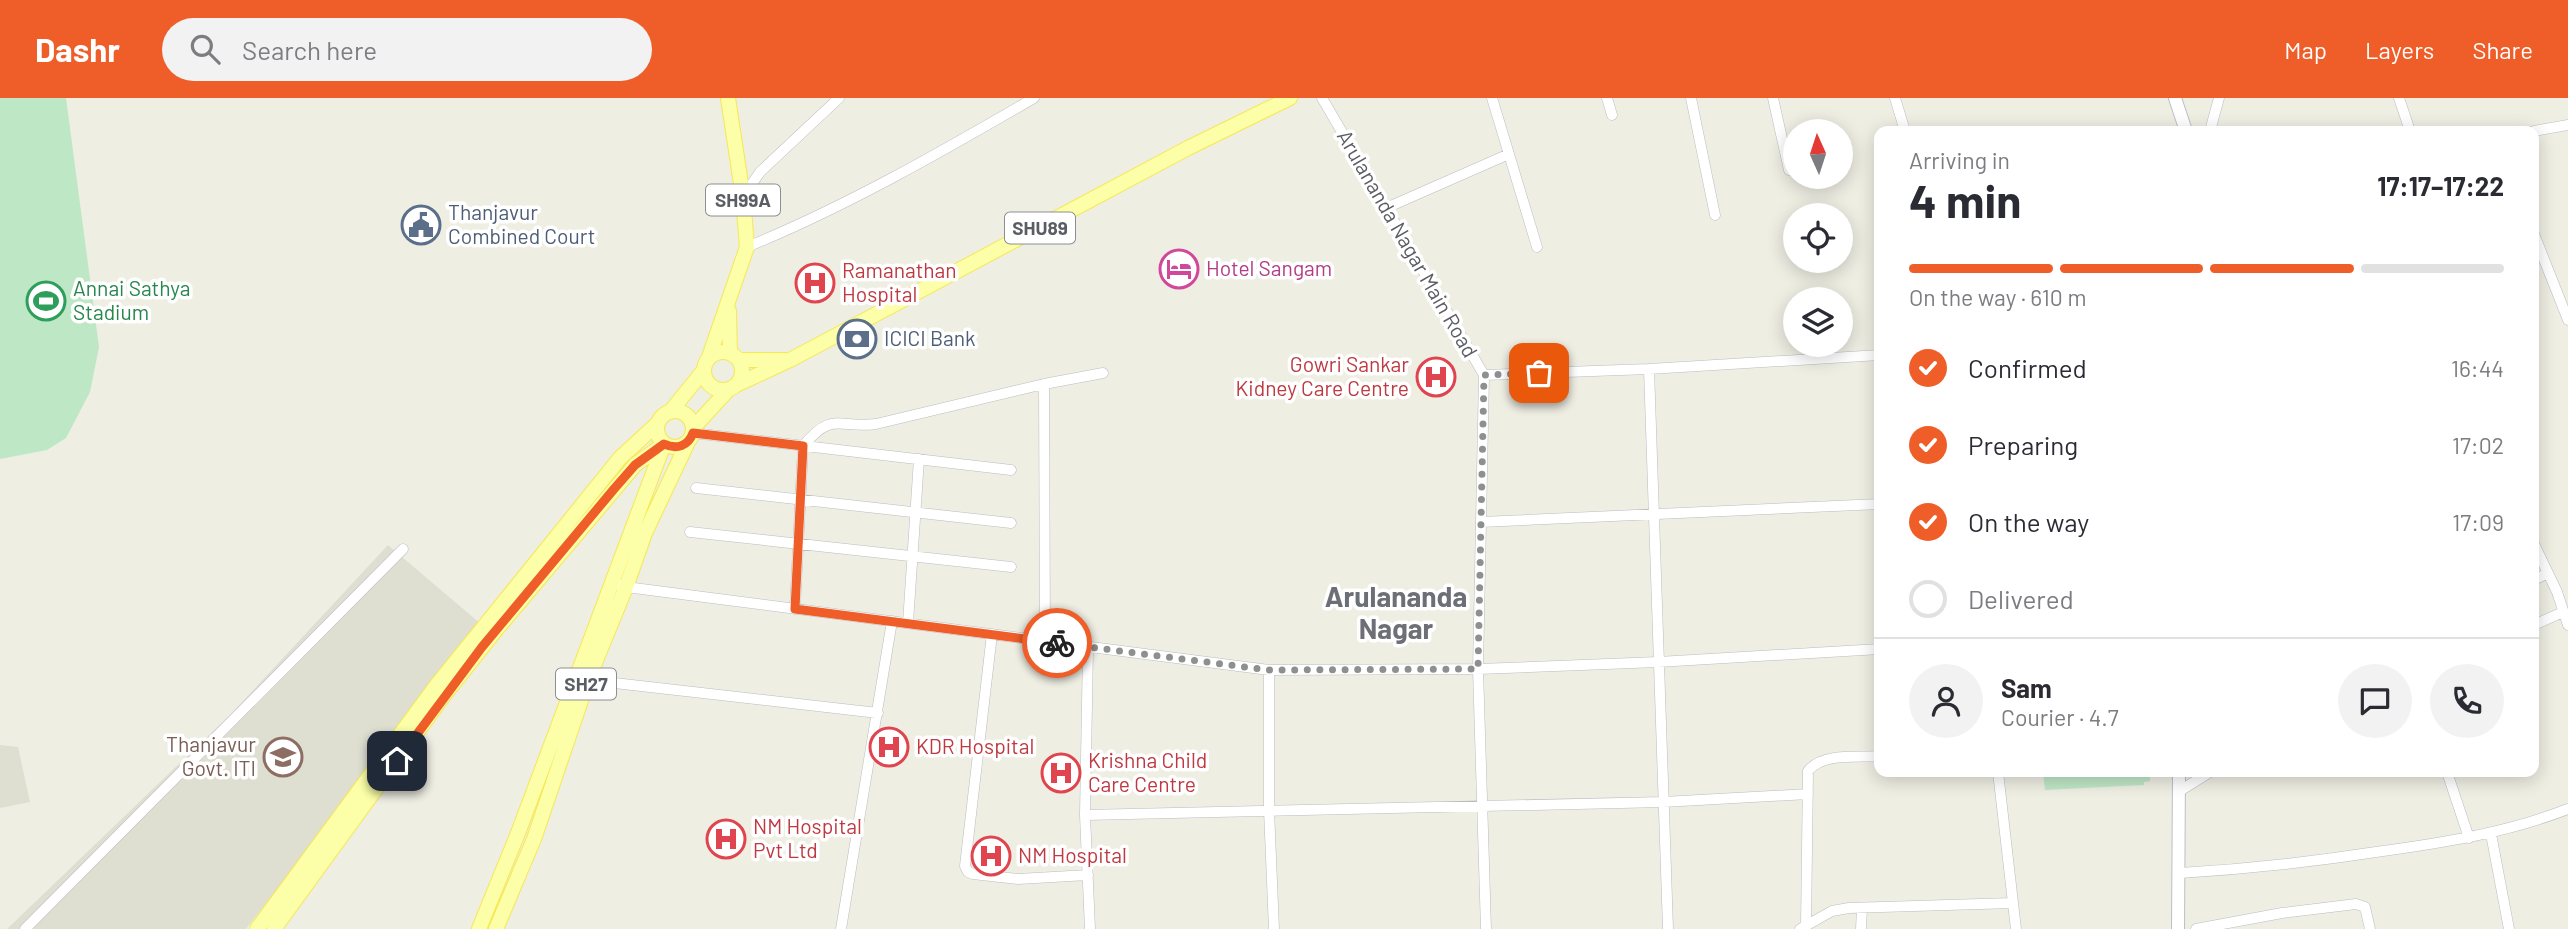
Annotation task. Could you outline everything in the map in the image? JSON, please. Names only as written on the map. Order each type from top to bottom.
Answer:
[{"type":"main road","name":"SH99A","points":[[707,363],[747,247],[743,197],[728,98]]},
{"type":"main road","name":"SHU89","points":[[691,435],[732,387],[790,360],[1188,148],[1290,98]]},
{"type":"main road","points":[[2175,98],[2184,126]]},
{"type":"main road","name":"SH99A","points":[[729,299],[735,356]]},
{"type":"main road","name":"SHU89","points":[[707,363],[719,352],[735,356],[790,360]]},
{"type":"main road","points":[[707,363],[711,386],[716,389],[732,387],[742,376],[735,356]]},
{"type":"main road","points":[[257,929],[436,686],[621,458],[660,418],[670,412],[707,363]]},
{"type":"main road","points":[[658,423],[658,435],[664,444],[675,447],[691,435],[692,421],[683,412],[670,412]]},
{"type":"main road","name":"SH27","points":[[496,929],[534,839],[588,680],[645,533],[691,435]]},
{"type":"main road","points":[[274,929],[442,698],[496,630],[635,465],[664,444]]},
{"type":"main road","name":"SH27","points":[[479,929],[518,833],[664,444]]},
{"type":"main road","points":[[2178,929],[2179,777]]},
{"type":"main road","points":[[518,833],[534,839]]},
{"type":"street","points":[[743,197],[760,172],[839,98]]},
{"type":"street","points":[[747,247],[786,232],[915,167],[1034,98]]},
{"type":"street","name":"Arulananda Nagar Main Road","points":[[1322,98],[1484,375],[1648,369],[1874,355]]},
{"type":"street","points":[[1492,98],[1537,247]]},
{"type":"street","points":[[1607,98],[1612,115]]},
{"type":"street","points":[[1691,98],[1715,215]]},
{"type":"street","points":[[1773,98],[1783,143]]},
{"type":"street","points":[[1895,98],[1903,126]]},
{"type":"street","points":[[2211,126],[2219,98]]},
{"type":"street","points":[[2399,98],[2408,126]]},
{"type":"street","points":[[2539,130],[2568,125]]},
{"type":"street","points":[[1386,208],[1508,154]]},
{"type":"street","points":[[2539,247],[2568,320]]},
{"type":"street","points":[[1648,369],[1668,929]]},
{"type":"street","points":[[795,609],[803,446],[816,430],[827,424],[876,424],[1044,384],[1103,373]]},
{"type":"street","points":[[1484,375],[1478,669],[1486,929]]},
{"type":"street","points":[[1044,384],[1045,641]]},
{"type":"street","points":[[691,435],[1011,470]]},
{"type":"street","points":[[908,623],[919,459]]},
{"type":"street","points":[[696,488],[1011,523]]},
{"type":"street","points":[[1481,522],[1874,504]]},
{"type":"street","points":[[690,532],[1011,567]]},
{"type":"street","points":[[25,929],[402,549]]},
{"type":"street","points":[[2539,554],[2568,625]]},
{"type":"street","points":[[2539,578],[2548,573]]},
{"type":"street","points":[[611,582],[626,587],[1269,670],[1478,669],[1874,649]]},
{"type":"street","points":[[2539,623],[2563,612]]},
{"type":"street","points":[[841,929],[892,621]]},
{"type":"street","points":[[992,634],[965,866],[968,872],[973,874],[1018,879],[1088,875]]},
{"type":"street","points":[[1088,648],[1085,815],[1090,929]]},
{"type":"street","points":[[1269,670],[1269,810],[1274,929]]},
{"type":"street","points":[[588,680],[878,713]]},
{"type":"street","points":[[1874,756],[1823,760],[1808,771],[1803,927],[1832,912],[1862,908],[2014,903]]},
{"type":"street","points":[[1999,777],[2016,929]]},
{"type":"street","points":[[2178,792],[2202,777]]},
{"type":"street","points":[[2449,777],[2469,838]]},
{"type":"street","points":[[1085,815],[1663,802],[1808,794]]},
{"type":"street","points":[[2180,873],[2274,867],[2469,838],[2491,834],[2568,809]]},
{"type":"street","points":[[2491,834],[2510,929]]},
{"type":"street","points":[[2196,929],[2283,913],[2356,904],[2365,907],[2370,929]]},
{"type":"street","points":[[1861,929],[1862,908]]},
{"type":"shaded area","name":"Thanjavur Govt. ITI","points":[[388,545],[482,625],[246,929],[7,929],[231,714]]},
{"type":"shaded area","points":[[0,745],[18,747],[30,802],[0,808]]},
{"type":"green space","name":"Annai Sathya Stadium","points":[[0,98],[66,98],[99,347],[90,392],[66,438],[47,450],[0,459]]},
{"type":"green space","points":[[2044,777],[2150,777],[2150,781],[2144,782],[2144,785],[2045,790]]},
{"type":"way so far","points":[[1057,643],[1269,670],[1478,669],[1484,375],[1539,373]]},
{"type":"place","name":"Thanjavur Combined Court","points":[[421,225]]},
{"type":"place","name":"Hotel Sangam","points":[[1179,269]]},
{"type":"place","name":"Ramanathan Hospital","points":[[815,283]]},
{"type":"place","name":"Annai Sathya Stadium","points":[[46,301]]},
{"type":"place","name":"ICICI Bank","points":[[857,339]]},
{"type":"place","name":"Gowri Sankar Kidney Care Centre","points":[[1436,377]]},
{"type":"place","name":"KDR Hospital","points":[[889,747]]},
{"type":"place","name":"Thanjavur Govt. ITI","points":[[283,757]]},
{"type":"place","name":"Krishna Child Care Centre","points":[[1061,773]]},
{"type":"place","name":"NM Hospital Pvt Ltd","points":[[726,839]]},
{"type":"place","name":"NM Hospital","points":[[991,856]]},
{"type":"district","name":"Arulananda Nagar","points":[[1396,613]]},
{"type":"route","points":[[397,761],[496,630],[635,465],[664,444],[675,447],[687,444],[693,433],[803,446],[795,609],[1057,643]]}]
